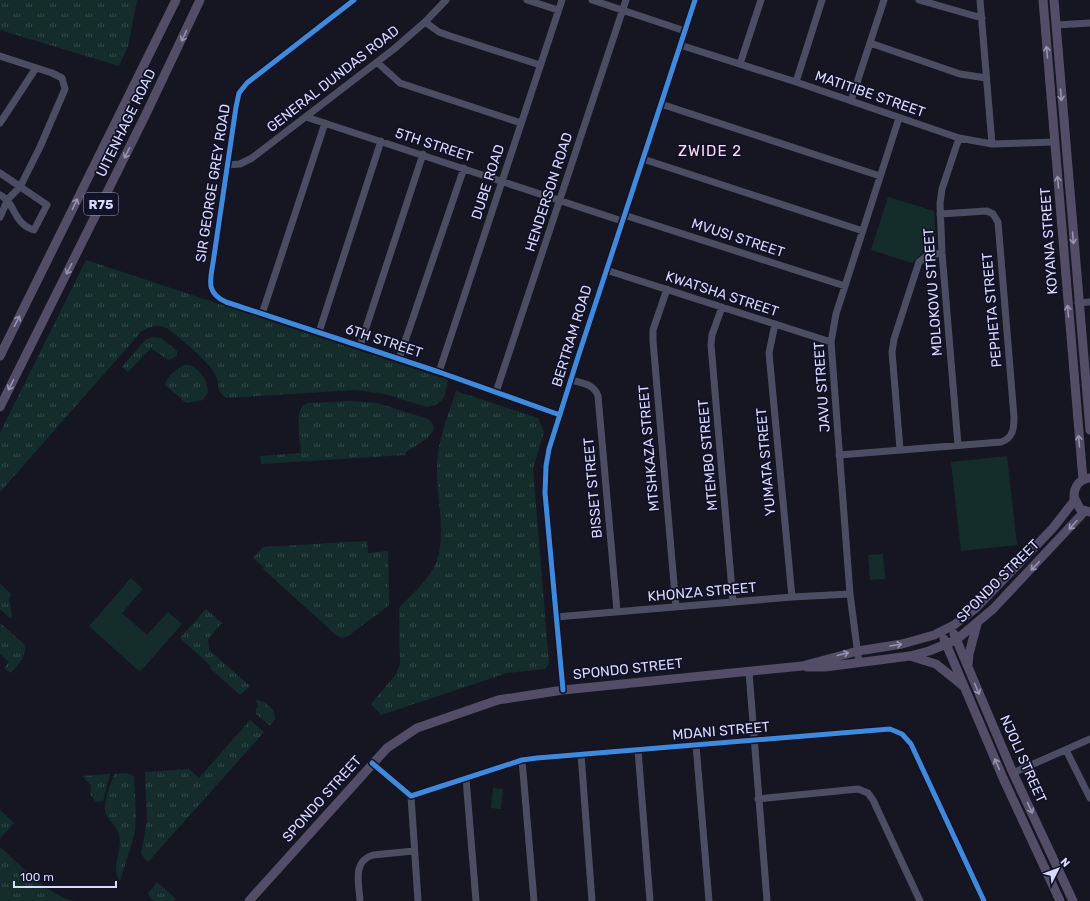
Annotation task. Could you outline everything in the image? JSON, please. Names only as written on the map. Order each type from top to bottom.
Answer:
[{"type":"main road","name":"UITENHAGE ROAD","points":[[0,356],[176,0]]},
{"type":"main road","name":"UITENHAGE ROAD","points":[[0,407],[146,114],[200,0]]},
{"type":"main road","name":"KOYANA STREET","points":[[1042,0],[1086,479]]},
{"type":"main road","name":"KOYANA STREET","points":[[1054,0],[1078,303],[1090,430]]},
{"type":"main road","name":"SPONDO STREET","points":[[802,666],[858,650],[902,644],[941,632],[951,627],[976,608],[1053,528],[1074,500],[1075,489],[1086,479]]},
{"type":"main road","points":[[1074,500],[1080,509],[1088,512]]},
{"type":"main road","name":"SPONDO STREET","points":[[249,901],[386,748],[417,728],[498,700],[563,690],[715,674],[802,666],[825,667],[859,663],[910,656],[946,645],[956,640],[977,624],[1088,512]]},
{"type":"main road","points":[[968,667],[969,654],[977,624]]},
{"type":"main road","name":"NJOLI STREET","points":[[951,627],[1014,773],[1073,901]]},
{"type":"main road","name":"NJOLI STREET","points":[[941,632],[1003,778],[1060,901]]},
{"type":"main road","points":[[910,656],[936,664],[964,688]]},
{"type":"street","name":"SIR GEORGE GREY ROAD","points":[[210,281],[236,107],[242,88],[354,0]]},
{"type":"street","name":"GENERAL DUNDAS ROAD","points":[[227,165],[240,164],[248,161],[378,62],[425,22],[446,0]]},
{"type":"street","points":[[527,0],[558,10]]},
{"type":"street","name":"DUBE ROAD","points":[[439,372],[562,0]]},
{"type":"street","points":[[592,0],[685,31]]},
{"type":"street","name":"HENDERSON ROAD","points":[[496,392],[626,0]]},
{"type":"street","name":"BERTRAM ROAD","points":[[563,690],[545,479],[549,449],[695,0]]},
{"type":"street","points":[[740,64],[761,0]]},
{"type":"street","points":[[796,82],[822,0]]},
{"type":"street","points":[[851,101],[884,0]]},
{"type":"street","points":[[919,0],[982,18]]},
{"type":"street","points":[[980,0],[992,144]]},
{"type":"street","points":[[425,22],[439,32],[540,65]]},
{"type":"street","points":[[1056,25],[1090,23]]},
{"type":"street","points":[[870,43],[960,74],[986,78]]},
{"type":"street","name":"MATITIBE STREET","points":[[680,45],[796,82],[959,138],[992,144],[1055,142]]},
{"type":"street","points":[[0,56],[62,78],[65,89],[20,187],[8,199],[0,217]]},
{"type":"street","points":[[378,62],[400,83],[521,123]]},
{"type":"street","points":[[0,123],[36,68]]},
{"type":"street","points":[[661,104],[880,176]]},
{"type":"street","name":"5TH STREET","points":[[306,117],[560,200],[623,218]]},
{"type":"street","name":"JAVU STREET","points":[[859,663],[850,594],[831,342],[835,319],[845,286],[899,118]]},
{"type":"street","points":[[262,314],[325,123]]},
{"type":"street","name":"MDLOKOVU STREET","points":[[958,445],[940,214],[942,190],[959,138]]},
{"type":"street","points":[[319,332],[382,142]]},
{"type":"street","points":[[360,346],[423,154]]},
{"type":"street","points":[[643,159],[862,231]]},
{"type":"street","points":[[399,359],[464,168]]},
{"type":"street","points":[[0,173],[47,205],[34,230],[25,228],[15,215],[8,199],[0,195]]},
{"type":"street","name":"PEPHETA STREET","points":[[940,214],[982,210],[993,214],[998,222],[1014,425],[1013,432],[1007,439],[990,443],[958,445]]},
{"type":"street","name":"MVUSI STREET","points":[[623,218],[845,286]]},
{"type":"street","points":[[900,449],[892,352],[894,339],[919,262],[928,255],[942,253]]},
{"type":"street","name":"KWATSHA STREET","points":[[606,270],[831,342]]},
{"type":"street","name":"6TH STREET","points":[[210,281],[213,292],[218,298],[226,302],[439,372],[560,415]]},
{"type":"street","name":"MTSHKAZA STREET","points":[[667,289],[653,334],[676,607]]},
{"type":"street","points":[[1078,303],[1090,302]]},
{"type":"street","name":"MTEMBO STREET","points":[[722,307],[712,335],[711,345],[733,602]]},
{"type":"street","name":"YUMATA STREET","points":[[775,324],[769,353],[792,597]]},
{"type":"street","name":"BISSET STREET","points":[[571,380],[590,386],[598,396],[617,611]]},
{"type":"street","points":[[839,455],[958,445]]},
{"type":"street","name":"KHONZA STREET","points":[[556,617],[792,597],[850,594]]},
{"type":"street","points":[[749,672],[753,740],[767,901]]},
{"type":"street","name":"MDANI STREET","points":[[411,796],[522,760],[890,729],[902,734],[911,744],[984,901]]},
{"type":"street","points":[[1014,773],[1090,739]]},
{"type":"street","points":[[696,745],[709,901]]},
{"type":"street","points":[[638,750],[650,901]]},
{"type":"street","points":[[1066,750],[1090,798]]},
{"type":"street","points":[[581,754],[592,901]]},
{"type":"street","points":[[522,760],[534,901]]},
{"type":"street","points":[[372,763],[411,796],[418,901]]},
{"type":"street","points":[[466,778],[476,901]]},
{"type":"street","points":[[758,799],[858,790],[868,793],[874,800],[920,901]]},
{"type":"street","points":[[360,901],[358,872],[362,862],[367,857],[373,855],[414,851]]},
{"type":"green space","points":[[0,0],[137,0],[128,46],[119,66],[0,30]]},
{"type":"green space","points":[[888,197],[934,211],[936,243],[932,250],[921,254],[912,263],[871,250]]},
{"type":"green space","points":[[86,260],[448,380],[445,395],[441,401],[435,405],[427,407],[385,394],[355,390],[227,398],[221,393],[212,369],[186,343],[167,328],[153,326],[141,332],[0,492],[0,433]]},
{"type":"green space","points":[[152,337],[161,338],[177,351],[177,355],[168,360],[151,348],[128,372],[122,367],[145,340]]},
{"type":"green space","points":[[184,365],[194,367],[205,380],[208,392],[203,400],[186,403],[165,385],[170,376]]},
{"type":"green space","points":[[456,391],[538,418],[544,432],[533,468],[549,664],[545,669],[507,673],[381,715],[371,704],[396,674],[400,664],[399,608],[429,576],[436,563],[439,552],[441,528],[437,477],[438,455],[444,428]]},
{"type":"green space","points":[[349,401],[377,403],[428,419],[433,424],[434,429],[428,438],[406,452],[406,455],[261,464],[260,456],[301,453],[298,425],[300,411],[303,406],[308,403]]},
{"type":"green space","points":[[1007,456],[1017,545],[961,551],[951,462]]},
{"type":"green space","points":[[367,541],[368,553],[388,551],[389,605],[347,637],[342,638],[336,635],[263,569],[264,567],[253,558],[263,547]]},
{"type":"green space","points":[[883,554],[885,579],[870,580],[868,555]]},
{"type":"green space","points":[[131,578],[143,589],[122,613],[147,635],[168,612],[182,624],[140,672],[89,626]]},
{"type":"green space","points":[[0,584],[11,594],[9,600],[12,616],[10,618],[0,609]]},
{"type":"green space","points":[[206,609],[222,623],[208,639],[209,650],[250,686],[240,695],[180,638]]},
{"type":"green space","points":[[0,623],[24,644],[25,648],[23,656],[11,673],[4,668],[9,662],[0,654]]},
{"type":"green space","points":[[256,700],[264,702],[274,711],[275,719],[270,726],[256,714],[256,709],[258,707]]},
{"type":"green space","points":[[250,720],[264,732],[148,862],[141,854],[147,821],[145,772],[189,769],[199,778]]},
{"type":"green space","points":[[127,773],[134,776],[136,815],[132,843],[120,881],[116,872],[120,847],[119,836],[116,828],[106,814],[105,806],[114,774]]},
{"type":"green space","points":[[110,774],[103,801],[96,802],[90,794],[91,785],[82,776]]},
{"type":"green space","points":[[493,788],[503,789],[501,809],[491,808]]},
{"type":"green space","points":[[0,810],[14,823],[0,838]]},
{"type":"green space","points":[[0,847],[44,886],[64,898],[74,901],[0,901]]},
{"type":"green space","points":[[157,882],[175,898],[174,901],[152,901],[148,893]]},
{"type":"cycle path","points":[[354,0],[247,83],[239,93],[211,275],[212,290],[215,295],[226,302],[439,372],[560,415]]},
{"type":"cycle path","points":[[563,690],[545,493],[546,466],[549,449],[695,0]]},
{"type":"cycle path","points":[[372,763],[411,796],[522,760],[890,729],[902,734],[911,744],[984,901]]},
{"type":"district","name":"ZWIDE 2","points":[[710,151]]}]
